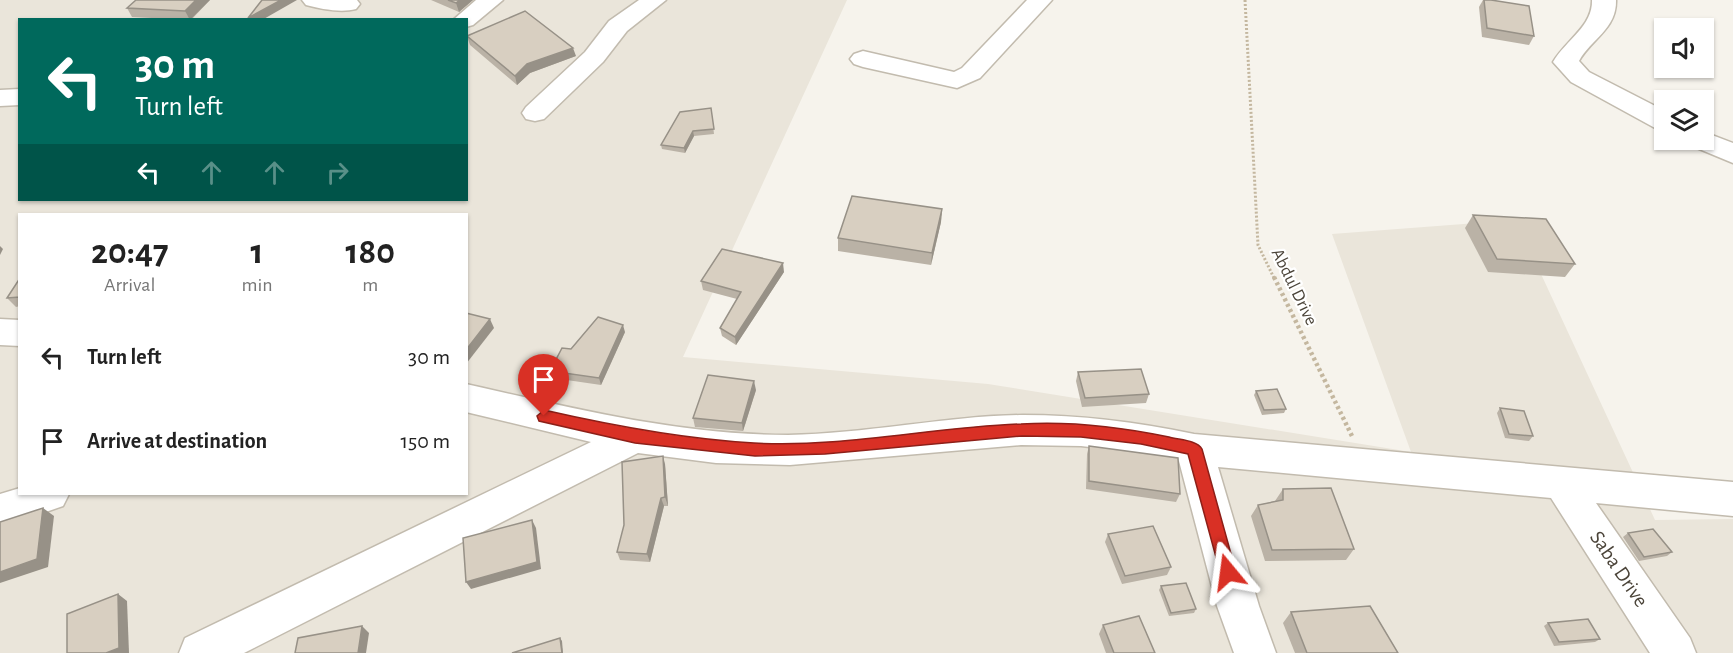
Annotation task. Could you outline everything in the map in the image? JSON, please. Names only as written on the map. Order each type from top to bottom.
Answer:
[{"type":"street","points":[[314,0],[348,4]]},
{"type":"street","points":[[468,18],[491,0]]},
{"type":"street","points":[[535,113],[594,57],[618,26],[654,0]]},
{"type":"street","points":[[863,59],[957,80],[971,73],[1040,0]]},
{"type":"street","points":[[1605,0],[1603,17],[1597,27],[1570,52],[1566,62],[1580,77],[1654,116]]},
{"type":"street","points":[[0,98],[18,97]]},
{"type":"street","points":[[1714,145],[1733,154]]},
{"type":"street","points":[[0,332],[18,333]]},
{"type":"street","points":[[468,398],[635,437],[716,448],[790,450],[1022,430],[1081,431],[1141,438],[1194,449],[1733,499]]},
{"type":"street","points":[[200,653],[267,637],[635,437]]},
{"type":"street","points":[[1194,449],[1238,606],[1255,653]]},
{"type":"street","name":"Saba Drive","points":[[1563,485],[1675,653]]},
{"type":"street","points":[[0,511],[47,495]]},
{"type":"path","name":"Abdul Drive","points":[[1245,0],[1258,245],[1365,464]]},
{"type":"shaded area","points":[[0,0],[847,0],[683,357],[988,384],[1411,452],[1332,234],[1516,220],[1655,520],[1733,519],[1733,653],[0,653]]},
{"type":"building","points":[[136,0],[196,0],[185,11],[127,8]]},
{"type":"building","points":[[262,0],[281,0],[248,18]]},
{"type":"building","points":[[1484,0],[1529,6],[1534,36],[1487,28]]},
{"type":"building","points":[[525,11],[573,48],[527,64],[515,76],[468,36]]},
{"type":"building","points":[[711,108],[714,129],[693,131],[684,148],[661,145],[680,112]]},
{"type":"building","points":[[852,196],[942,209],[932,253],[838,238]]},
{"type":"building","points":[[1473,215],[1546,219],[1575,264],[1497,259]]},
{"type":"building","points":[[722,249],[783,263],[735,337],[720,328],[741,292],[701,281]]},
{"type":"building","points":[[18,281],[18,297],[7,298]]},
{"type":"building","points":[[468,314],[490,319],[468,347]]},
{"type":"building","points":[[598,317],[623,325],[599,378],[550,371],[562,348],[571,349]]},
{"type":"building","points":[[1141,369],[1149,394],[1085,398],[1078,372]]},
{"type":"building","points":[[708,375],[754,381],[742,423],[693,418]]},
{"type":"building","points":[[1277,389],[1286,409],[1264,410],[1256,391]]},
{"type":"building","points":[[1500,408],[1524,411],[1533,436],[1509,434]]},
{"type":"building","points":[[1089,446],[1178,458],[1180,494],[1089,481]]},
{"type":"building","points":[[663,456],[665,497],[661,498],[647,554],[617,552],[624,525],[622,462]]},
{"type":"building","points":[[1331,488],[1354,549],[1272,550],[1258,505],[1283,500],[1283,489]]},
{"type":"building","points":[[43,508],[37,559],[0,572],[0,522]]},
{"type":"building","points":[[532,520],[537,562],[466,582],[463,538]]},
{"type":"building","points":[[1153,526],[1171,567],[1125,576],[1108,534]]},
{"type":"building","points":[[1653,529],[1672,552],[1644,557],[1628,533]]},
{"type":"building","points":[[1186,583],[1196,609],[1171,613],[1161,586]]},
{"type":"building","points":[[118,594],[119,648],[106,653],[67,653],[67,614]]},
{"type":"building","points":[[1370,606],[1398,653],[1307,653],[1291,612]]},
{"type":"building","points":[[1139,616],[1155,653],[1114,653],[1103,625]]},
{"type":"building","points":[[1588,619],[1600,639],[1559,642],[1548,623]]},
{"type":"building","points":[[362,626],[358,653],[295,653],[298,638]]},
{"type":"building","points":[[560,638],[562,653],[512,653]]},
{"type":"route","points":[[544,416],[635,437],[716,448],[755,450],[825,448],[1022,430],[1081,431],[1141,438],[1194,449],[1228,572]]}]
